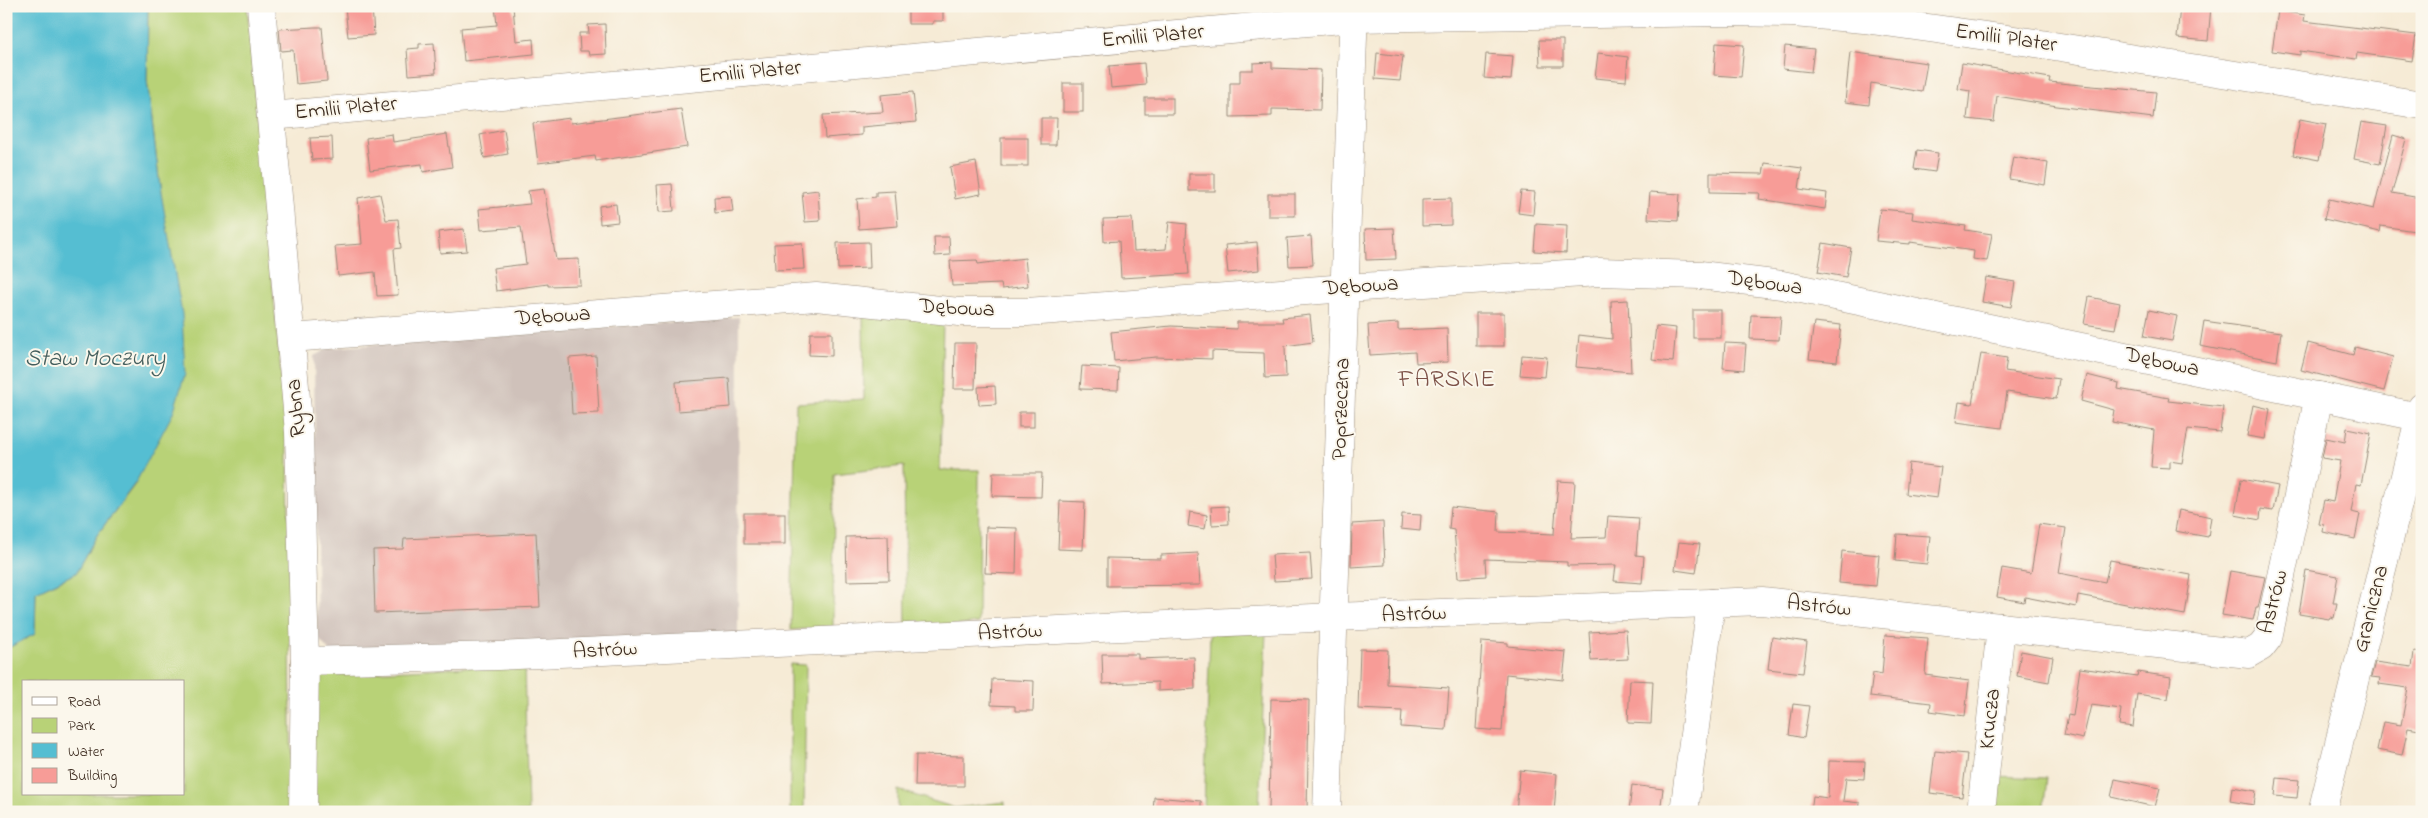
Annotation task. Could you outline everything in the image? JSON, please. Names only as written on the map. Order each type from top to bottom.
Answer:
[{"type":"street","name":"Rybna","points":[[261,6],[300,455],[305,662],[303,812]]},
{"type":"street","name":"Emilii Plater","points":[[271,116],[1354,12],[1793,13],[1864,19],[2030,42],[2422,105]]},
{"type":"street","name":"Poprzeczna","points":[[1327,812],[1354,12]]},
{"type":"street","name":"Dębowa","points":[[291,338],[816,297],[959,312],[1027,312],[1346,288],[1600,272],[1700,275],[1782,285],[2319,396],[2420,412]]},
{"type":"street","name":"Astrów","points":[[305,662],[508,655],[1334,617],[1762,601],[2248,654],[2255,651],[2268,638],[2319,396]]},
{"type":"street","name":"Graniczna","points":[[2322,812],[2420,412]]},
{"type":"street","points":[[1684,812],[1711,603]]},
{"type":"street","name":"Krucza","points":[[1981,812],[2001,627]]},
{"type":"shaded area","points":[[739,317],[738,635],[331,653],[317,637],[314,356],[329,348]]},
{"type":"green space","points":[[148,6],[247,6],[288,451],[292,812],[6,812],[6,649],[35,634],[36,592],[76,573],[97,535],[136,483],[160,187],[147,80]]},
{"type":"green space","points":[[863,315],[943,319],[940,470],[979,470],[978,623],[906,631],[904,466],[834,474],[833,627],[791,630],[796,403],[864,399]]},
{"type":"green space","points":[[1266,631],[1259,812],[1204,812],[1210,634]]},
{"type":"green space","points":[[524,664],[528,812],[312,812],[312,675]]},
{"type":"green space","points":[[790,664],[806,665],[804,812],[790,812]]},
{"type":"green space","points":[[1991,776],[2047,778],[2043,812],[1989,812]]},
{"type":"green space","points":[[898,790],[955,808],[1005,802],[1005,812],[898,812]]},
{"type":"water","name":"Staw Moczury","points":[[6,6],[148,6],[147,80],[160,187],[182,314],[185,374],[173,413],[136,482],[97,535],[76,573],[36,592],[35,634],[6,649]]},
{"type":"building","points":[[345,6],[372,6],[374,35],[348,37]]},
{"type":"building","points":[[495,6],[513,6],[516,41],[533,39],[534,54],[464,61],[461,28],[497,25]]},
{"type":"building","points":[[908,6],[943,6],[943,21],[933,21],[933,24],[908,24]]},
{"type":"building","points":[[2180,6],[2211,6],[2208,41],[2177,38]]},
{"type":"building","points":[[2278,11],[2305,15],[2304,21],[2416,35],[2412,61],[2357,53],[2356,59],[2300,51],[2300,55],[2272,51]]},
{"type":"building","points":[[605,24],[606,54],[589,55],[588,51],[580,51],[579,33],[589,33],[588,25]]},
{"type":"building","points":[[322,27],[327,81],[296,84],[293,50],[281,51],[279,29]]},
{"type":"building","points":[[1539,40],[1563,40],[1563,66],[1540,66]]},
{"type":"building","points":[[434,43],[436,73],[409,75],[407,49],[419,48],[419,44]]},
{"type":"building","points":[[1716,43],[1744,45],[1741,77],[1714,75]]},
{"type":"building","points":[[1785,46],[1814,49],[1811,72],[1783,69]]},
{"type":"building","points":[[1850,52],[1927,63],[1922,92],[1871,83],[1869,105],[1845,102]]},
{"type":"building","points":[[1377,53],[1403,56],[1400,81],[1375,79]]},
{"type":"building","points":[[1598,53],[1628,57],[1626,81],[1595,78]]},
{"type":"building","points":[[1486,54],[1513,56],[1511,80],[1484,78]]},
{"type":"building","points":[[1272,62],[1272,68],[1321,70],[1320,110],[1272,109],[1272,116],[1230,117],[1230,83],[1240,83],[1240,70],[1253,70],[1253,63]]},
{"type":"building","points":[[1144,63],[1146,85],[1111,88],[1109,66]]},
{"type":"building","points":[[1962,63],[2050,78],[2049,82],[2156,92],[2153,118],[2057,106],[1997,96],[1994,122],[1967,119],[1970,91],[1958,89]]},
{"type":"building","points":[[1063,83],[1083,83],[1083,112],[1063,112]]},
{"type":"building","points":[[913,92],[916,122],[862,127],[862,135],[825,138],[823,115],[883,112],[881,95]]},
{"type":"building","points":[[1145,98],[1173,98],[1173,114],[1145,114]]},
{"type":"building","points":[[681,109],[687,147],[596,161],[595,156],[538,163],[533,123],[570,118],[571,123]]},
{"type":"building","points":[[1041,118],[1057,118],[1056,145],[1041,145]]},
{"type":"building","points":[[2300,119],[2326,124],[2319,160],[2293,155]]},
{"type":"building","points":[[2361,122],[2387,126],[2380,164],[2354,159]]},
{"type":"building","points":[[504,130],[508,154],[484,158],[480,135]]},
{"type":"building","points":[[392,134],[393,142],[447,134],[452,167],[423,172],[422,164],[370,170],[366,138]]},
{"type":"building","points":[[2393,135],[2406,139],[2392,193],[2420,198],[2415,231],[2381,226],[2380,232],[2324,219],[2329,199],[2374,209]]},
{"type":"building","points":[[332,137],[333,159],[312,160],[310,138]]},
{"type":"building","points":[[1001,138],[1028,138],[1028,166],[1001,166]]},
{"type":"building","points":[[1917,150],[1938,153],[1935,172],[1914,169]]},
{"type":"building","points":[[2013,157],[2048,163],[2045,185],[2009,179]]},
{"type":"building","points":[[976,162],[981,194],[955,199],[950,167]]},
{"type":"building","points":[[1765,163],[1802,168],[1799,189],[1827,193],[1825,209],[1759,199],[1760,193],[1710,192],[1710,173],[1763,174]]},
{"type":"building","points":[[1189,174],[1215,174],[1215,191],[1189,191]]},
{"type":"building","points":[[672,184],[674,211],[659,212],[657,185]]},
{"type":"building","points":[[544,189],[556,260],[579,259],[580,285],[548,286],[548,284],[496,291],[493,268],[526,264],[521,227],[481,230],[479,209],[530,204],[528,191]]},
{"type":"building","points":[[818,190],[820,221],[805,222],[802,192]]},
{"type":"building","points":[[895,191],[898,226],[859,229],[857,199],[876,197],[876,192]]},
{"type":"building","points":[[1521,191],[1535,192],[1533,215],[1518,213]]},
{"type":"building","points":[[1650,192],[1680,194],[1678,221],[1648,219]]},
{"type":"building","points":[[380,194],[386,220],[398,219],[401,248],[394,249],[398,295],[377,296],[375,272],[338,276],[335,246],[362,244],[358,198]]},
{"type":"building","points":[[1268,194],[1295,194],[1295,216],[1268,216]]},
{"type":"building","points":[[731,196],[733,211],[715,213],[714,197]]},
{"type":"building","points":[[1451,198],[1451,225],[1422,226],[1422,199]]},
{"type":"building","points":[[616,204],[618,222],[600,224],[599,206]]},
{"type":"building","points":[[1880,209],[1913,212],[1912,219],[1966,226],[1965,230],[1992,234],[1987,261],[1973,259],[1974,251],[1910,242],[1910,244],[1876,241]]},
{"type":"building","points":[[1132,218],[1134,251],[1166,249],[1169,222],[1187,224],[1186,238],[1189,274],[1121,278],[1119,241],[1104,242],[1103,219]]},
{"type":"building","points":[[1536,224],[1567,226],[1566,253],[1534,251]]},
{"type":"building","points":[[1394,228],[1396,259],[1366,260],[1365,229]]},
{"type":"building","points":[[464,229],[467,251],[440,253],[438,232]]},
{"type":"building","points":[[1311,236],[1313,265],[1289,266],[1287,238]]},
{"type":"building","points":[[934,237],[949,237],[950,255],[935,256]]},
{"type":"building","points":[[869,242],[870,268],[838,269],[837,243]]},
{"type":"building","points":[[1257,242],[1259,270],[1228,273],[1225,245]]},
{"type":"building","points":[[802,243],[804,269],[775,270],[774,244]]},
{"type":"building","points":[[1823,243],[1851,248],[1846,277],[1818,272]]},
{"type":"building","points":[[1025,258],[1028,286],[1002,289],[1001,284],[952,286],[950,261],[977,260],[978,264]]},
{"type":"building","points":[[1986,277],[2015,282],[2011,307],[1982,302]]},
{"type":"building","points":[[2089,297],[2120,303],[2115,329],[2084,324]]},
{"type":"building","points":[[1628,300],[1631,372],[1576,367],[1579,335],[1612,339],[1611,301]]},
{"type":"building","points":[[1693,310],[1721,310],[1721,338],[1693,338]]},
{"type":"building","points":[[2149,310],[2177,316],[2172,341],[2144,336]]},
{"type":"building","points":[[1476,313],[1504,313],[1504,346],[1476,346]]},
{"type":"building","points":[[1310,315],[1313,342],[1285,346],[1286,377],[1265,378],[1264,353],[1212,351],[1212,359],[1156,357],[1114,361],[1111,332],[1171,326],[1237,329],[1237,322],[1283,322],[1282,318]]},
{"type":"building","points":[[1751,315],[1781,316],[1779,340],[1750,339]]},
{"type":"building","points":[[2204,321],[2281,332],[2277,361],[2200,346]]},
{"type":"building","points":[[1814,322],[1841,325],[1837,362],[1809,359]]},
{"type":"building","points":[[1398,323],[1398,330],[1447,328],[1448,362],[1416,363],[1415,352],[1370,355],[1368,325]]},
{"type":"building","points":[[1656,326],[1676,328],[1673,362],[1652,360]]},
{"type":"building","points":[[810,333],[832,333],[832,356],[809,355]]},
{"type":"building","points":[[955,343],[976,343],[975,389],[954,389]]},
{"type":"building","points":[[1725,343],[1746,344],[1744,370],[1723,368]]},
{"type":"building","points":[[2308,343],[2353,355],[2355,347],[2393,357],[2384,391],[2301,370]]},
{"type":"building","points":[[1981,354],[2007,358],[2005,371],[2059,379],[2056,399],[2007,392],[2002,428],[1956,422],[1959,402],[1972,404]]},
{"type":"building","points":[[1522,355],[1547,357],[1545,377],[1520,375]]},
{"type":"building","points":[[596,356],[599,413],[572,414],[569,358]]},
{"type":"building","points":[[1082,366],[1119,368],[1118,390],[1080,389]]},
{"type":"building","points":[[2087,375],[2119,383],[2118,389],[2169,398],[2168,401],[2223,407],[2220,432],[2188,429],[2182,463],[2170,461],[2170,468],[2151,467],[2154,430],[2112,422],[2114,410],[2081,401]]},
{"type":"building","points":[[729,378],[731,407],[678,411],[676,382]]},
{"type":"building","points":[[995,386],[996,404],[979,405],[978,387]]},
{"type":"building","points":[[2253,405],[2270,409],[2265,439],[2247,436]]},
{"type":"building","points":[[1019,412],[1034,412],[1034,427],[1019,427]]},
{"type":"building","points":[[2347,428],[2371,433],[2361,485],[2356,484],[2351,512],[2360,514],[2355,539],[2323,532],[2324,525],[2319,524],[2324,500],[2333,502],[2340,461],[2322,458],[2326,438],[2345,442]]},
{"type":"building","points":[[1909,463],[1941,467],[1937,498],[1906,494]]},
{"type":"building","points":[[993,473],[1042,473],[1041,497],[992,496]]},
{"type":"building","points":[[2241,479],[2278,486],[2273,511],[2261,509],[2260,520],[2235,515]]},
{"type":"building","points":[[1558,481],[1575,482],[1571,538],[1606,537],[1608,516],[1639,518],[1636,555],[1644,556],[1642,583],[1614,581],[1616,565],[1567,566],[1567,562],[1485,559],[1486,576],[1458,578],[1454,530],[1449,529],[1451,507],[1499,512],[1498,532],[1554,534]]},
{"type":"building","points":[[1060,501],[1085,502],[1083,550],[1058,549]]},
{"type":"building","points":[[1228,506],[1229,524],[1212,525],[1211,507]]},
{"type":"building","points":[[2179,510],[2211,517],[2208,537],[2175,531]]},
{"type":"building","points":[[1190,512],[1207,515],[1205,529],[1188,526]]},
{"type":"building","points":[[744,513],[785,513],[785,544],[744,544]]},
{"type":"building","points":[[1402,514],[1421,515],[1420,531],[1401,529]]},
{"type":"building","points":[[1383,522],[1385,565],[1351,567],[1352,524]]},
{"type":"building","points":[[2039,524],[2066,528],[2059,573],[2105,582],[2110,560],[2191,575],[2185,615],[2078,595],[2076,607],[2025,597],[2024,602],[1997,597],[2002,568],[2031,573]]},
{"type":"building","points":[[986,527],[1017,528],[1016,574],[985,573]]},
{"type":"building","points":[[536,533],[540,607],[375,613],[373,550],[403,549],[404,539]]},
{"type":"building","points":[[1897,534],[1930,536],[1927,564],[1895,561]]},
{"type":"building","points":[[888,536],[889,580],[847,581],[846,537]]},
{"type":"building","points":[[1679,542],[1700,544],[1696,573],[1675,570]]},
{"type":"building","points":[[1842,551],[1879,555],[1876,586],[1839,583]]},
{"type":"building","points":[[1198,553],[1200,585],[1107,586],[1107,558],[1161,559],[1161,555]]},
{"type":"building","points":[[1310,553],[1312,579],[1274,581],[1272,555]]},
{"type":"building","points":[[2306,570],[2338,576],[2333,603],[2337,603],[2334,618],[2330,617],[2329,619],[2299,614]]},
{"type":"building","points":[[2230,571],[2265,577],[2258,608],[2256,608],[2253,620],[2222,615]]},
{"type":"building","points":[[1626,630],[1628,659],[1591,661],[1589,632]]},
{"type":"building","points":[[1885,635],[1928,638],[1925,675],[1969,681],[1965,716],[1930,711],[1931,703],[1870,696],[1873,673],[1882,675]]},
{"type":"building","points":[[1772,637],[1807,642],[1803,673],[1768,669]]},
{"type":"building","points":[[1482,641],[1508,643],[1508,646],[1566,652],[1563,680],[1506,674],[1502,731],[1476,729]]},
{"type":"building","points":[[1360,649],[1388,650],[1387,684],[1449,688],[1446,730],[1401,727],[1402,711],[1358,709]]},
{"type":"building","points":[[2021,651],[2053,657],[2049,682],[2017,676]]},
{"type":"building","points":[[2414,652],[2422,653],[2422,712],[2419,730],[2408,728],[2402,755],[2377,750],[2383,722],[2401,725],[2408,688],[2379,684],[2380,678],[2371,677],[2375,662],[2412,667]]},
{"type":"building","points":[[1102,654],[1138,654],[1138,659],[1194,657],[1195,689],[1158,691],[1158,682],[1103,684]]},
{"type":"building","points":[[2080,668],[2137,676],[2138,672],[2171,677],[2168,699],[2137,694],[2133,727],[2119,725],[2121,709],[2091,705],[2083,739],[2064,735],[2068,715],[2073,716]]},
{"type":"building","points":[[992,679],[1034,681],[1033,711],[1015,711],[1015,706],[991,705]]},
{"type":"building","points":[[1630,680],[1653,681],[1651,724],[1628,723]]},
{"type":"building","points":[[1271,699],[1309,700],[1307,812],[1269,812]]},
{"type":"building","points":[[1793,704],[1809,706],[1804,738],[1789,735]]},
{"type":"building","points":[[1935,751],[1967,754],[1962,797],[1930,793]]},
{"type":"building","points":[[916,755],[964,756],[964,786],[915,786]]},
{"type":"building","points":[[1829,761],[1865,762],[1864,779],[1846,778],[1843,801],[1860,803],[1859,812],[1811,812],[1813,796],[1828,798]]},
{"type":"building","points":[[1520,770],[1557,774],[1554,812],[1516,812]]},
{"type":"building","points":[[2277,778],[2299,780],[2297,798],[2275,796]]},
{"type":"building","points":[[2115,779],[2160,788],[2155,807],[2111,797]]},
{"type":"building","points":[[1632,785],[1663,789],[1660,812],[1629,812]]},
{"type":"building","points":[[2232,787],[2256,791],[2254,805],[2230,801]]},
{"type":"building","points":[[1154,797],[1201,801],[1201,812],[1153,812]]},
{"type":"district","name":"FARSKIE","points":[[1447,380]]}]
